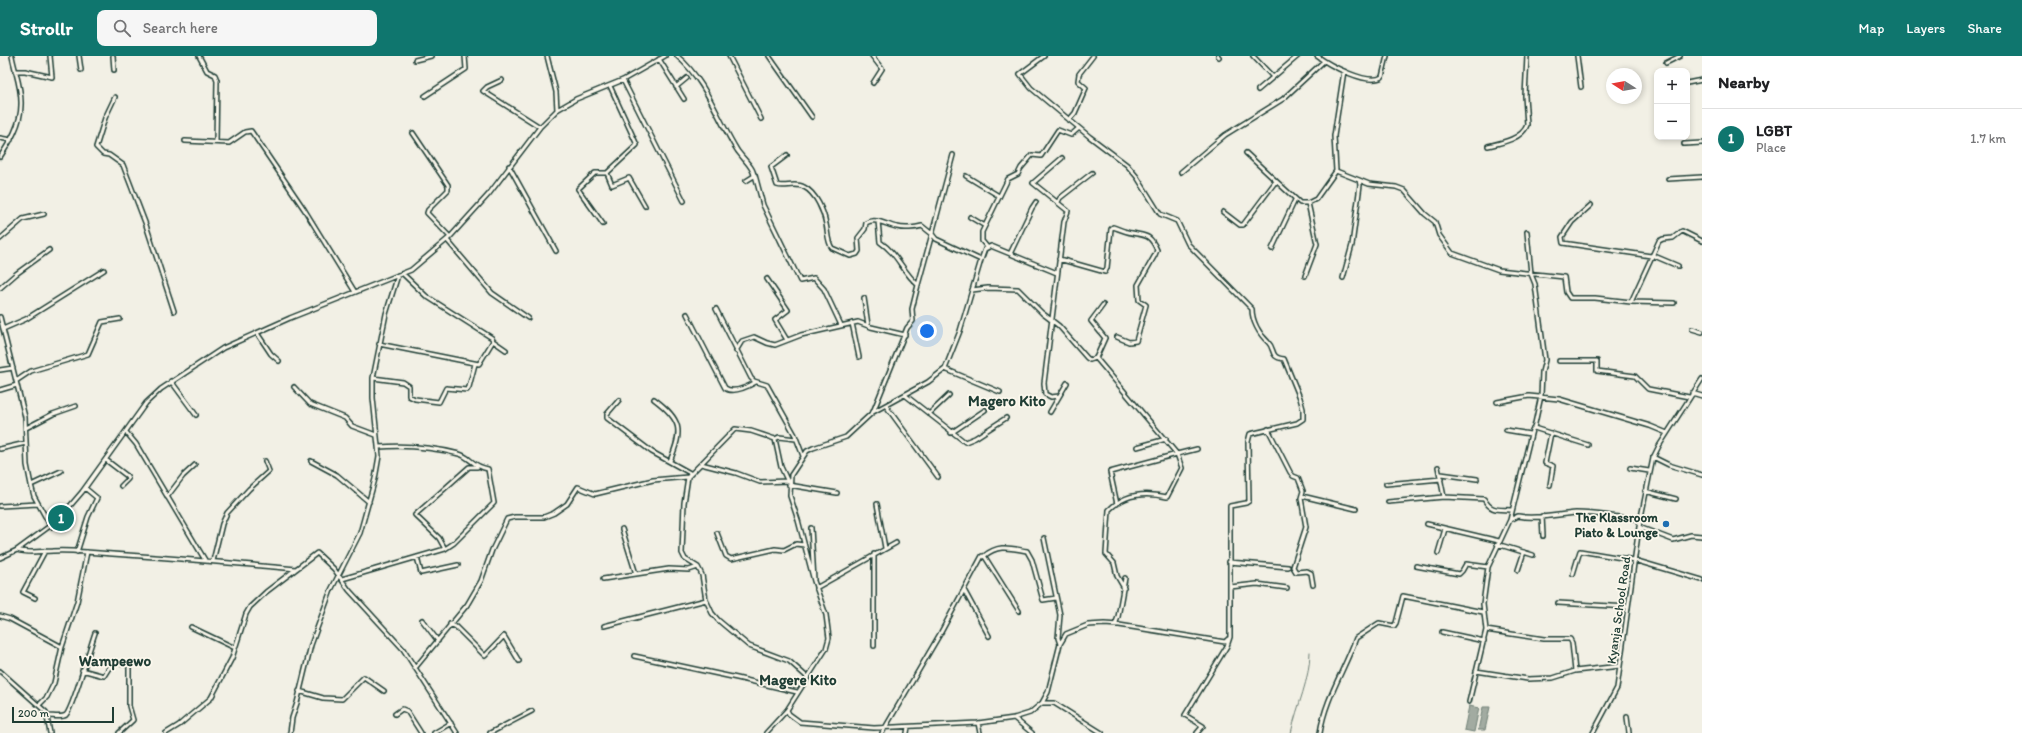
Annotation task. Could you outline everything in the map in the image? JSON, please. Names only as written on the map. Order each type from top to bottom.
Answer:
[{"type":"street","points":[[0,157],[11,140],[17,125],[21,105],[12,56]]},
{"type":"street","points":[[15,71],[25,71],[52,77],[50,56]]},
{"type":"street","points":[[79,56],[81,70]]},
{"type":"street","points":[[112,56],[114,70]]},
{"type":"street","points":[[199,56],[208,71],[215,76],[217,80],[216,142]]},
{"type":"street","points":[[415,60],[431,56]]},
{"type":"street","points":[[425,96],[466,69],[464,56]]},
{"type":"street","points":[[546,56],[556,92],[557,110]]},
{"type":"street","points":[[0,558],[16,550],[51,527],[85,488],[146,403],[171,381],[223,348],[398,274],[403,274],[450,237],[489,194],[540,127],[557,110],[576,99],[623,80],[665,56]]},
{"type":"street","points":[[678,56],[688,66],[701,86],[736,149],[755,175],[763,205],[800,281],[814,278],[824,289],[841,325]]},
{"type":"street","points":[[730,56],[760,119]]},
{"type":"street","points":[[769,56],[812,117]]},
{"type":"street","points":[[872,56],[882,69],[872,83]]},
{"type":"street","points":[[1044,56],[1020,74],[1020,76],[1031,88],[1069,120],[1127,165],[1137,176],[1160,214],[1177,221],[1188,244],[1252,309],[1252,318],[1264,340],[1268,342],[1273,354],[1278,358],[1284,359],[1303,409],[1303,419],[1297,422],[1250,434],[1248,442],[1249,501],[1230,506],[1230,637],[1185,715],[1203,726],[1197,733]]},
{"type":"street","points":[[1069,120],[1075,113],[1086,88],[1078,81],[1079,74],[1093,56]]},
{"type":"street","points":[[1253,56],[1273,77]]},
{"type":"street","points":[[1258,90],[1298,56]]},
{"type":"street","points":[[1317,56],[1344,71],[1367,78],[1380,78],[1383,74],[1387,56]]},
{"type":"street","points":[[1488,146],[1519,136],[1526,129],[1525,96],[1527,56]]},
{"type":"street","points":[[1577,56],[1581,87]]},
{"type":"street","points":[[1666,63],[1680,56]]},
{"type":"street","points":[[659,59],[684,99]]},
{"type":"street","points":[[1181,172],[1225,135],[1283,99],[1324,61]]},
{"type":"street","points":[[1246,153],[1295,200],[1300,203],[1308,203],[1316,199],[1336,172],[1334,136],[1344,71]]},
{"type":"street","points":[[676,87],[687,78]]},
{"type":"street","points":[[502,80],[486,87],[483,91],[540,127]]},
{"type":"street","points":[[623,80],[684,201]]},
{"type":"street","points":[[1690,82],[1702,80]]},
{"type":"street","points":[[603,224],[578,189],[595,173],[607,173],[637,145],[610,86]]},
{"type":"street","points":[[115,97],[105,118],[96,147],[103,154],[109,155],[123,165],[146,225],[174,311]]},
{"type":"street","points":[[987,247],[981,237],[1008,179],[1018,174],[1032,155],[1040,156],[1058,130],[1071,135],[1079,128]]},
{"type":"street","points":[[185,141],[232,142],[247,131],[252,132],[304,209],[355,292]]},
{"type":"street","points":[[413,133],[448,185],[448,190],[428,210],[427,213],[450,237]]},
{"type":"street","points":[[0,138],[11,140]]},
{"type":"street","points":[[1684,144],[1702,143]]},
{"type":"street","points":[[787,155],[771,167],[777,185],[796,185],[805,188],[808,191],[822,211],[828,238],[832,248],[850,256],[857,254],[859,251],[858,238],[865,229],[866,223],[878,221],[887,222],[898,228],[922,226],[936,238],[981,260]]},
{"type":"street","points":[[873,412],[885,380],[896,360],[907,328],[913,321],[912,309],[953,155]]},
{"type":"street","points":[[1059,396],[1047,396],[1044,393],[1044,389],[1057,273],[1064,222],[1068,209],[1033,183],[1062,158]]},
{"type":"street","points":[[509,166],[556,252]]},
{"type":"street","points":[[1336,172],[1369,184],[1396,187],[1404,190],[1425,214],[1435,222],[1439,235],[1452,253],[1499,270],[1564,277],[1566,292],[1570,298],[1595,298],[1631,302],[1674,303]]},
{"type":"street","points":[[607,173],[612,185],[629,178],[645,206]]},
{"type":"street","points":[[1058,202],[1060,198],[1092,173]]},
{"type":"street","points":[[746,181],[755,175]]},
{"type":"street","points":[[966,176],[999,196]]},
{"type":"street","points":[[1668,180],[1702,177]]},
{"type":"street","points":[[1344,278],[1352,244],[1360,185],[1359,180]]},
{"type":"street","points":[[1224,212],[1240,225],[1243,225],[1276,181]]},
{"type":"street","points":[[1272,249],[1295,200]]},
{"type":"street","points":[[1010,254],[1036,202]]},
{"type":"street","points":[[1305,276],[1317,244],[1308,203]]},
{"type":"street","points":[[1591,205],[1572,222],[1562,237],[1563,243],[1652,255],[1678,266]]},
{"type":"street","points":[[0,239],[23,219],[44,214]]},
{"type":"street","points":[[970,217],[985,226]]},
{"type":"street","points":[[878,221],[880,242],[896,256],[908,276],[918,285]]},
{"type":"street","points":[[1059,259],[1105,272],[1107,268],[1111,229],[1113,227],[1131,233],[1144,235],[1154,244],[1157,250],[1138,285],[1139,300],[1146,305],[1138,336],[1136,341],[1132,342],[1117,337]]},
{"type":"street","points":[[1469,702],[1486,630],[1483,612],[1488,567],[1498,542],[1510,520],[1530,434],[1534,428],[1541,396],[1542,372],[1545,360],[1535,284],[1531,274],[1527,232]]},
{"type":"street","points":[[1631,302],[1652,255],[1662,239],[1673,238],[1680,232],[1702,241]]},
{"type":"street","points":[[447,240],[492,292],[528,318]]},
{"type":"street","points":[[987,247],[994,247],[1057,273]]},
{"type":"street","points":[[788,483],[794,468],[803,456],[813,448],[846,437],[873,412],[928,382],[945,368],[960,331],[981,260],[987,247]]},
{"type":"street","points":[[0,288],[16,274],[49,250]]},
{"type":"street","points":[[2,332],[26,319],[104,270]]},
{"type":"street","points":[[290,733],[292,718],[311,645],[338,575],[360,533],[377,468],[379,447],[376,435],[373,378],[386,314],[398,274]]},
{"type":"street","points":[[403,274],[426,296],[492,338],[493,341],[506,350]]},
{"type":"street","points":[[767,278],[788,310],[775,320],[787,340]]},
{"type":"street","points":[[972,290],[988,288],[1016,288],[1042,313],[1051,319],[1087,358],[1092,360],[1096,358]]},
{"type":"street","points":[[864,298],[868,325]]},
{"type":"street","points":[[1096,358],[1105,336],[1091,321],[1103,305]]},
{"type":"street","points":[[716,309],[751,378],[756,382],[767,385],[796,439],[803,456]]},
{"type":"street","points":[[687,314],[725,388],[728,390],[734,390],[756,382]]},
{"type":"street","points":[[0,317],[2,332],[13,368],[26,428],[27,465],[31,485],[38,504],[51,527]]},
{"type":"street","points":[[0,390],[16,383],[31,371],[88,354],[102,322],[120,319]]},
{"type":"street","points":[[852,323],[859,357]]},
{"type":"street","points":[[732,343],[756,337],[764,342],[775,345],[801,335],[852,323],[868,325],[905,335]]},
{"type":"street","points":[[1692,329],[1702,332]]},
{"type":"street","points":[[257,333],[270,354],[279,361]]},
{"type":"street","points":[[379,344],[475,364],[481,363],[493,341]]},
{"type":"street","points":[[736,351],[742,341]]},
{"type":"street","points":[[1096,358],[1166,439],[1177,454],[1182,465],[1181,470],[1167,497],[1150,493],[1140,494],[1117,504],[1108,512],[1109,528],[1106,554],[1114,563],[1124,588]]},
{"type":"street","points":[[1559,361],[1597,361],[1597,371],[1635,376],[1648,389],[1689,397]]},
{"type":"street","points":[[373,378],[404,382],[408,386],[410,396],[415,399],[439,402],[446,388],[467,390],[470,387],[475,364]]},
{"type":"street","points":[[0,370],[13,368]]},
{"type":"street","points":[[945,368],[1000,392]]},
{"type":"street","name":"Kyanja School Road","points":[[1593,733],[1616,691],[1640,519],[1653,457],[1689,397],[1702,379]]},
{"type":"street","points":[[171,381],[196,415]]},
{"type":"street","points":[[1050,412],[1067,383]]},
{"type":"street","points":[[294,387],[310,404],[345,418],[352,426],[376,435]]},
{"type":"street","points":[[1692,393],[1702,396]]},
{"type":"street","points":[[929,414],[949,394]]},
{"type":"street","points":[[905,395],[962,441],[969,442],[1006,418]]},
{"type":"street","points":[[1497,402],[1529,396],[1559,399],[1650,426],[1667,433]]},
{"type":"street","points":[[654,399],[668,409],[678,426],[679,434],[670,461]]},
{"type":"street","points":[[619,400],[607,414],[606,418],[652,452],[670,461],[690,474]]},
{"type":"street","points":[[26,428],[54,414],[76,406]]},
{"type":"street","points":[[886,406],[938,477]]},
{"type":"street","points":[[951,433],[985,410]]},
{"type":"street","points":[[1534,428],[1588,445]]},
{"type":"street","points":[[796,439],[780,437],[775,439],[751,431],[735,429],[688,477],[685,493],[684,538],[682,549],[685,558],[698,567],[702,575],[706,600],[712,613],[741,640],[758,651],[789,661],[807,677]]},
{"type":"street","points":[[1268,429],[1290,472],[1293,476],[1298,478],[1302,485],[1306,527],[1293,567],[1296,572],[1307,571],[1311,573],[1313,585]]},
{"type":"street","points":[[1506,430],[1530,434]]},
{"type":"street","points":[[126,432],[136,444],[205,560]]},
{"type":"street","points":[[1550,485],[1553,466],[1545,463],[1551,433]]},
{"type":"street","points":[[766,733],[787,710],[797,692],[826,649],[829,638],[826,615],[816,588],[790,496],[788,483],[781,467],[775,439]]},
{"type":"street","points":[[1137,447],[1166,439]]},
{"type":"street","points":[[0,449],[26,443]]},
{"type":"street","points":[[379,447],[402,445],[444,449],[459,454],[477,467]]},
{"type":"street","points":[[1117,504],[1110,472],[1197,449]]},
{"type":"street","points":[[1653,457],[1669,465],[1702,475]]},
{"type":"street","points":[[106,460],[128,477],[121,486]]},
{"type":"street","points":[[214,561],[224,518],[238,499],[269,471],[265,461]]},
{"type":"street","points":[[311,461],[337,475],[369,502]]},
{"type":"street","points":[[701,464],[736,473],[760,482],[788,483],[837,493]]},
{"type":"street","points":[[167,497],[183,476],[195,465]]},
{"type":"street","points":[[342,579],[392,566],[417,556],[445,549],[454,543],[494,503],[488,469],[470,467],[415,515],[439,538],[445,549]]},
{"type":"street","points":[[1438,467],[1441,474],[1444,497]]},
{"type":"street","points":[[1630,468],[1649,472]]},
{"type":"street","points":[[31,485],[61,471]]},
{"type":"street","points":[[1441,474],[1477,479]]},
{"type":"street","points":[[415,668],[448,630],[450,624],[467,605],[481,581],[500,533],[510,517],[544,516],[554,513],[567,504],[578,487],[595,494],[653,480],[688,477]]},
{"type":"street","points":[[1386,484],[1441,479]]},
{"type":"street","points":[[77,552],[88,517],[97,498],[85,488]]},
{"type":"street","points":[[1645,490],[1676,499]]},
{"type":"street","points":[[1302,496],[1356,509]]},
{"type":"street","points":[[1388,502],[1444,497],[1483,499],[1488,508],[1512,510]]},
{"type":"street","points":[[0,506],[38,504]]},
{"type":"street","points":[[878,504],[885,548]]},
{"type":"street","points":[[1510,520],[1518,516],[1587,513],[1640,519]]},
{"type":"street","points":[[1542,516],[1543,536]]},
{"type":"street","points":[[1427,524],[1498,542],[1532,555]]},
{"type":"street","points":[[1639,527],[1673,540],[1691,534],[1702,536]]},
{"type":"street","points":[[812,528],[814,581]]},
{"type":"street","points":[[622,529],[636,574]]},
{"type":"street","points":[[1438,553],[1445,529]]},
{"type":"street","points":[[716,532],[726,556],[731,559],[774,549],[784,550],[796,544],[804,545]]},
{"type":"street","points":[[1044,538],[1060,615],[1058,638],[1060,644]]},
{"type":"street","points":[[816,588],[896,543]]},
{"type":"street","points":[[882,733],[984,556],[993,549],[999,547],[1028,551],[1043,600],[1056,598]]},
{"type":"street","points":[[16,550],[29,553],[45,551],[87,552],[167,559],[205,560],[296,569]]},
{"type":"street","points":[[35,598],[23,592],[35,573],[45,551]]},
{"type":"street","points":[[1573,574],[1580,551],[1634,560],[1702,580]]},
{"type":"street","points":[[39,705],[47,697],[54,683],[62,647],[77,602],[87,552]]},
{"type":"street","points":[[1518,570],[1524,552]]},
{"type":"street","points":[[166,733],[179,725],[211,698],[231,661],[246,614],[250,607],[266,592],[317,553],[342,579],[349,590],[403,649],[457,733]]},
{"type":"street","points":[[874,554],[874,646]]},
{"type":"street","points":[[417,556],[421,573],[458,565]]},
{"type":"street","points":[[984,556],[1019,611]]},
{"type":"street","points":[[1229,562],[1288,567]]},
{"type":"street","points":[[1416,566],[1459,574],[1466,564],[1488,567]]},
{"type":"street","points":[[603,579],[669,569],[693,570],[698,567]]},
{"type":"street","points":[[1115,625],[1118,617],[1125,578]]},
{"type":"street","points":[[1230,587],[1257,584],[1287,588]]},
{"type":"street","points":[[964,590],[989,636]]},
{"type":"street","points":[[1320,733],[1326,707],[1351,654],[1356,638],[1379,623],[1394,626],[1403,596],[1483,612]]},
{"type":"street","points":[[604,626],[706,600]]},
{"type":"street","points":[[1558,604],[1628,607]]},
{"type":"street","points":[[0,616],[10,619],[62,647]]},
{"type":"street","points":[[422,620],[438,641]]},
{"type":"street","points":[[450,624],[456,627],[485,656],[504,636],[519,661]]},
{"type":"street","points":[[787,710],[795,718],[806,723],[874,728],[978,723],[1014,718],[1030,713],[1042,703],[1048,692],[1060,644],[1066,634],[1088,625],[1115,625],[1226,644]]},
{"type":"street","points":[[191,627],[236,648]]},
{"type":"street","points":[[1486,630],[1544,639],[1570,639],[1572,643],[1575,671]]},
{"type":"street","points":[[1442,632],[1484,641]]},
{"type":"street","points":[[48,716],[62,716],[67,713],[95,633]]},
{"type":"street","points":[[634,656],[797,692]]},
{"type":"street","points":[[82,670],[104,676],[109,668],[117,662],[129,665],[130,706],[133,720],[119,733]]},
{"type":"street","points":[[1476,671],[1528,679],[1553,678],[1575,671],[1620,666]]},
{"type":"street","points":[[0,671],[46,712],[48,716],[50,733]]},
{"type":"street","points":[[300,691],[323,698],[342,699],[364,677],[384,691]]},
{"type":"street","points":[[1042,703],[1054,703],[1102,733]]},
{"type":"street","points":[[395,714],[402,709],[407,711],[421,733]]},
{"type":"street","points":[[490,733],[532,711]]},
{"type":"street","points":[[1627,717],[1629,733]]},
{"type":"street","points":[[1014,718],[1032,733]]},
{"type":"street","points":[[434,733],[451,723]]},
{"type":"street","points":[[978,723],[980,733]]},
{"type":"street","points":[[907,733],[908,727]]},
{"type":"shaded area","points":[[1469,706],[1479,708],[1474,732],[1464,730]]},
{"type":"shaded area","points":[[1483,707],[1490,707],[1485,730],[1478,730]]},
{"type":"waterway","points":[[1291,733],[1306,683],[1310,652]]},
{"type":"place","name":"LGBT","points":[[61,518]]},
{"type":"place","name":"The Klassroom Piato & Lounge","points":[[1666,524]]},
{"type":"district","name":"Magero Kito","points":[[1007,401]]},
{"type":"district","name":"Wampeewo","points":[[115,661]]},
{"type":"district","name":"Magere Kito","points":[[798,680]]}]
